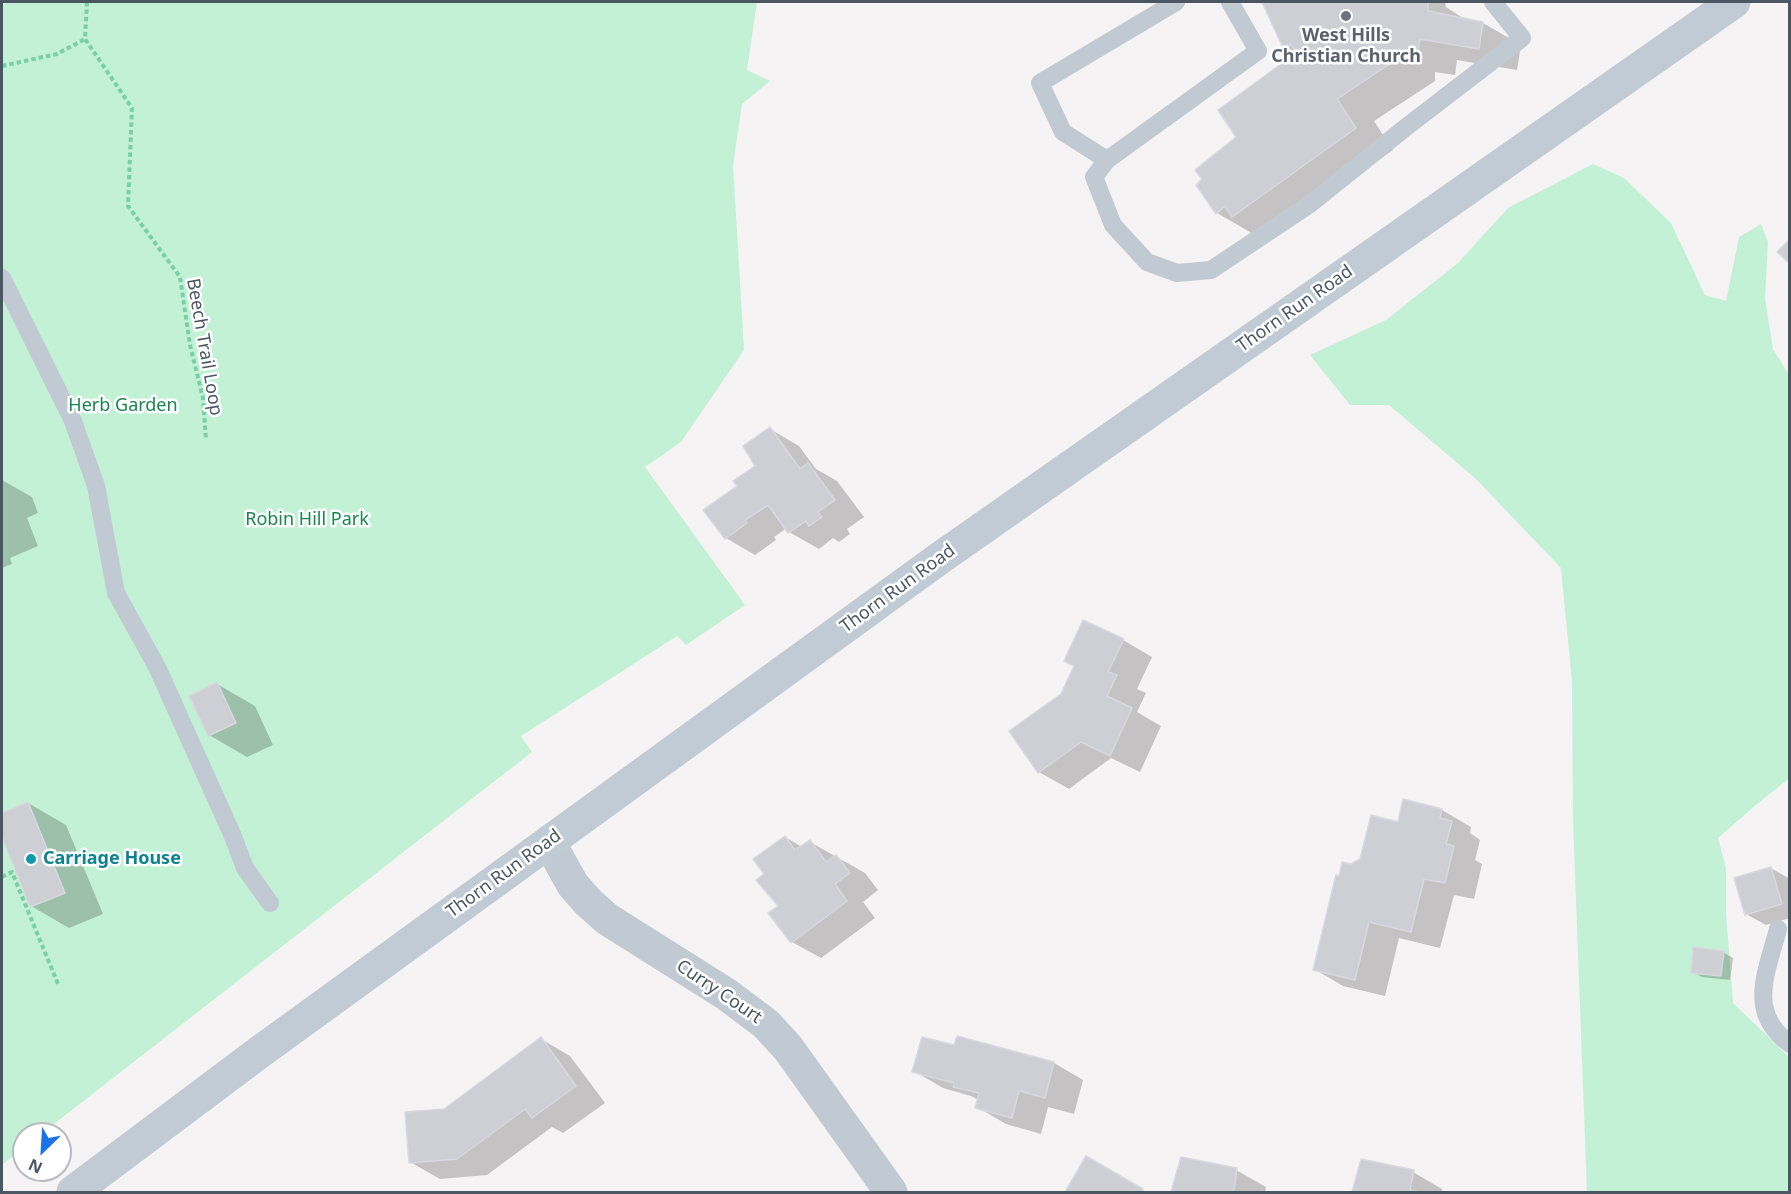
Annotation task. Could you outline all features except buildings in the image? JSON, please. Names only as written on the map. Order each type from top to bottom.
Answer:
[{"type":"street","name":"Thorn Run Road","points":[[73,1192],[256,1054],[940,558],[1716,6]]},
{"type":"street","name":"Curry Court","points":[[549,842],[573,885],[607,920],[726,994],[766,1024],[788,1048],[891,1192]]},
{"type":"lane","points":[[1107,160],[1063,132],[1040,83],[1176,2]]},
{"type":"lane","points":[[1230,2],[1258,51],[1107,160],[1094,177],[1113,225],[1147,262],[1177,273],[1211,270],[1310,204],[1522,38],[1493,2]]},
{"type":"lane","points":[[2,278],[72,421],[96,486],[116,593],[157,667],[228,824],[245,868],[270,903]]},
{"type":"lane","points":[[1778,929],[1762,991],[1764,1014],[1780,1037],[1790,1044]]},
{"type":"path","points":[[2,66],[57,54],[85,39],[87,2]]},
{"type":"path","name":"Beech Trail Loop","points":[[85,39],[132,108],[128,206],[180,277],[190,345],[203,398],[206,440]]},
{"type":"path","points":[[2,877],[14,872],[58,984]]},
{"type":"green space","name":"Robin Hill Park","points":[[2,2],[757,2],[747,70],[770,81],[742,104],[733,165],[744,350],[681,442],[645,467],[745,605],[686,645],[677,636],[521,736],[532,752],[56,1122],[12,1122],[12,1157],[2,1165]]},
{"type":"green space","points":[[1593,164],[1624,178],[1671,223],[1705,295],[1726,301],[1739,237],[1761,224],[1768,242],[1765,299],[1773,349],[1789,375],[1789,775],[1787,780],[1718,838],[1726,868],[1726,913],[1733,1003],[1789,1057],[1789,1192],[1587,1192],[1573,821],[1572,682],[1561,568],[1475,478],[1389,405],[1350,405],[1310,355],[1386,320],[1458,263],[1508,208]]},
{"type":"place","name":"West Hills Christian Church","points":[[1346,16]]},
{"type":"place","name":"Carriage House","points":[[31,859]]},
{"type":"park label","name":"Herb Garden","points":[[123,406]]}]
